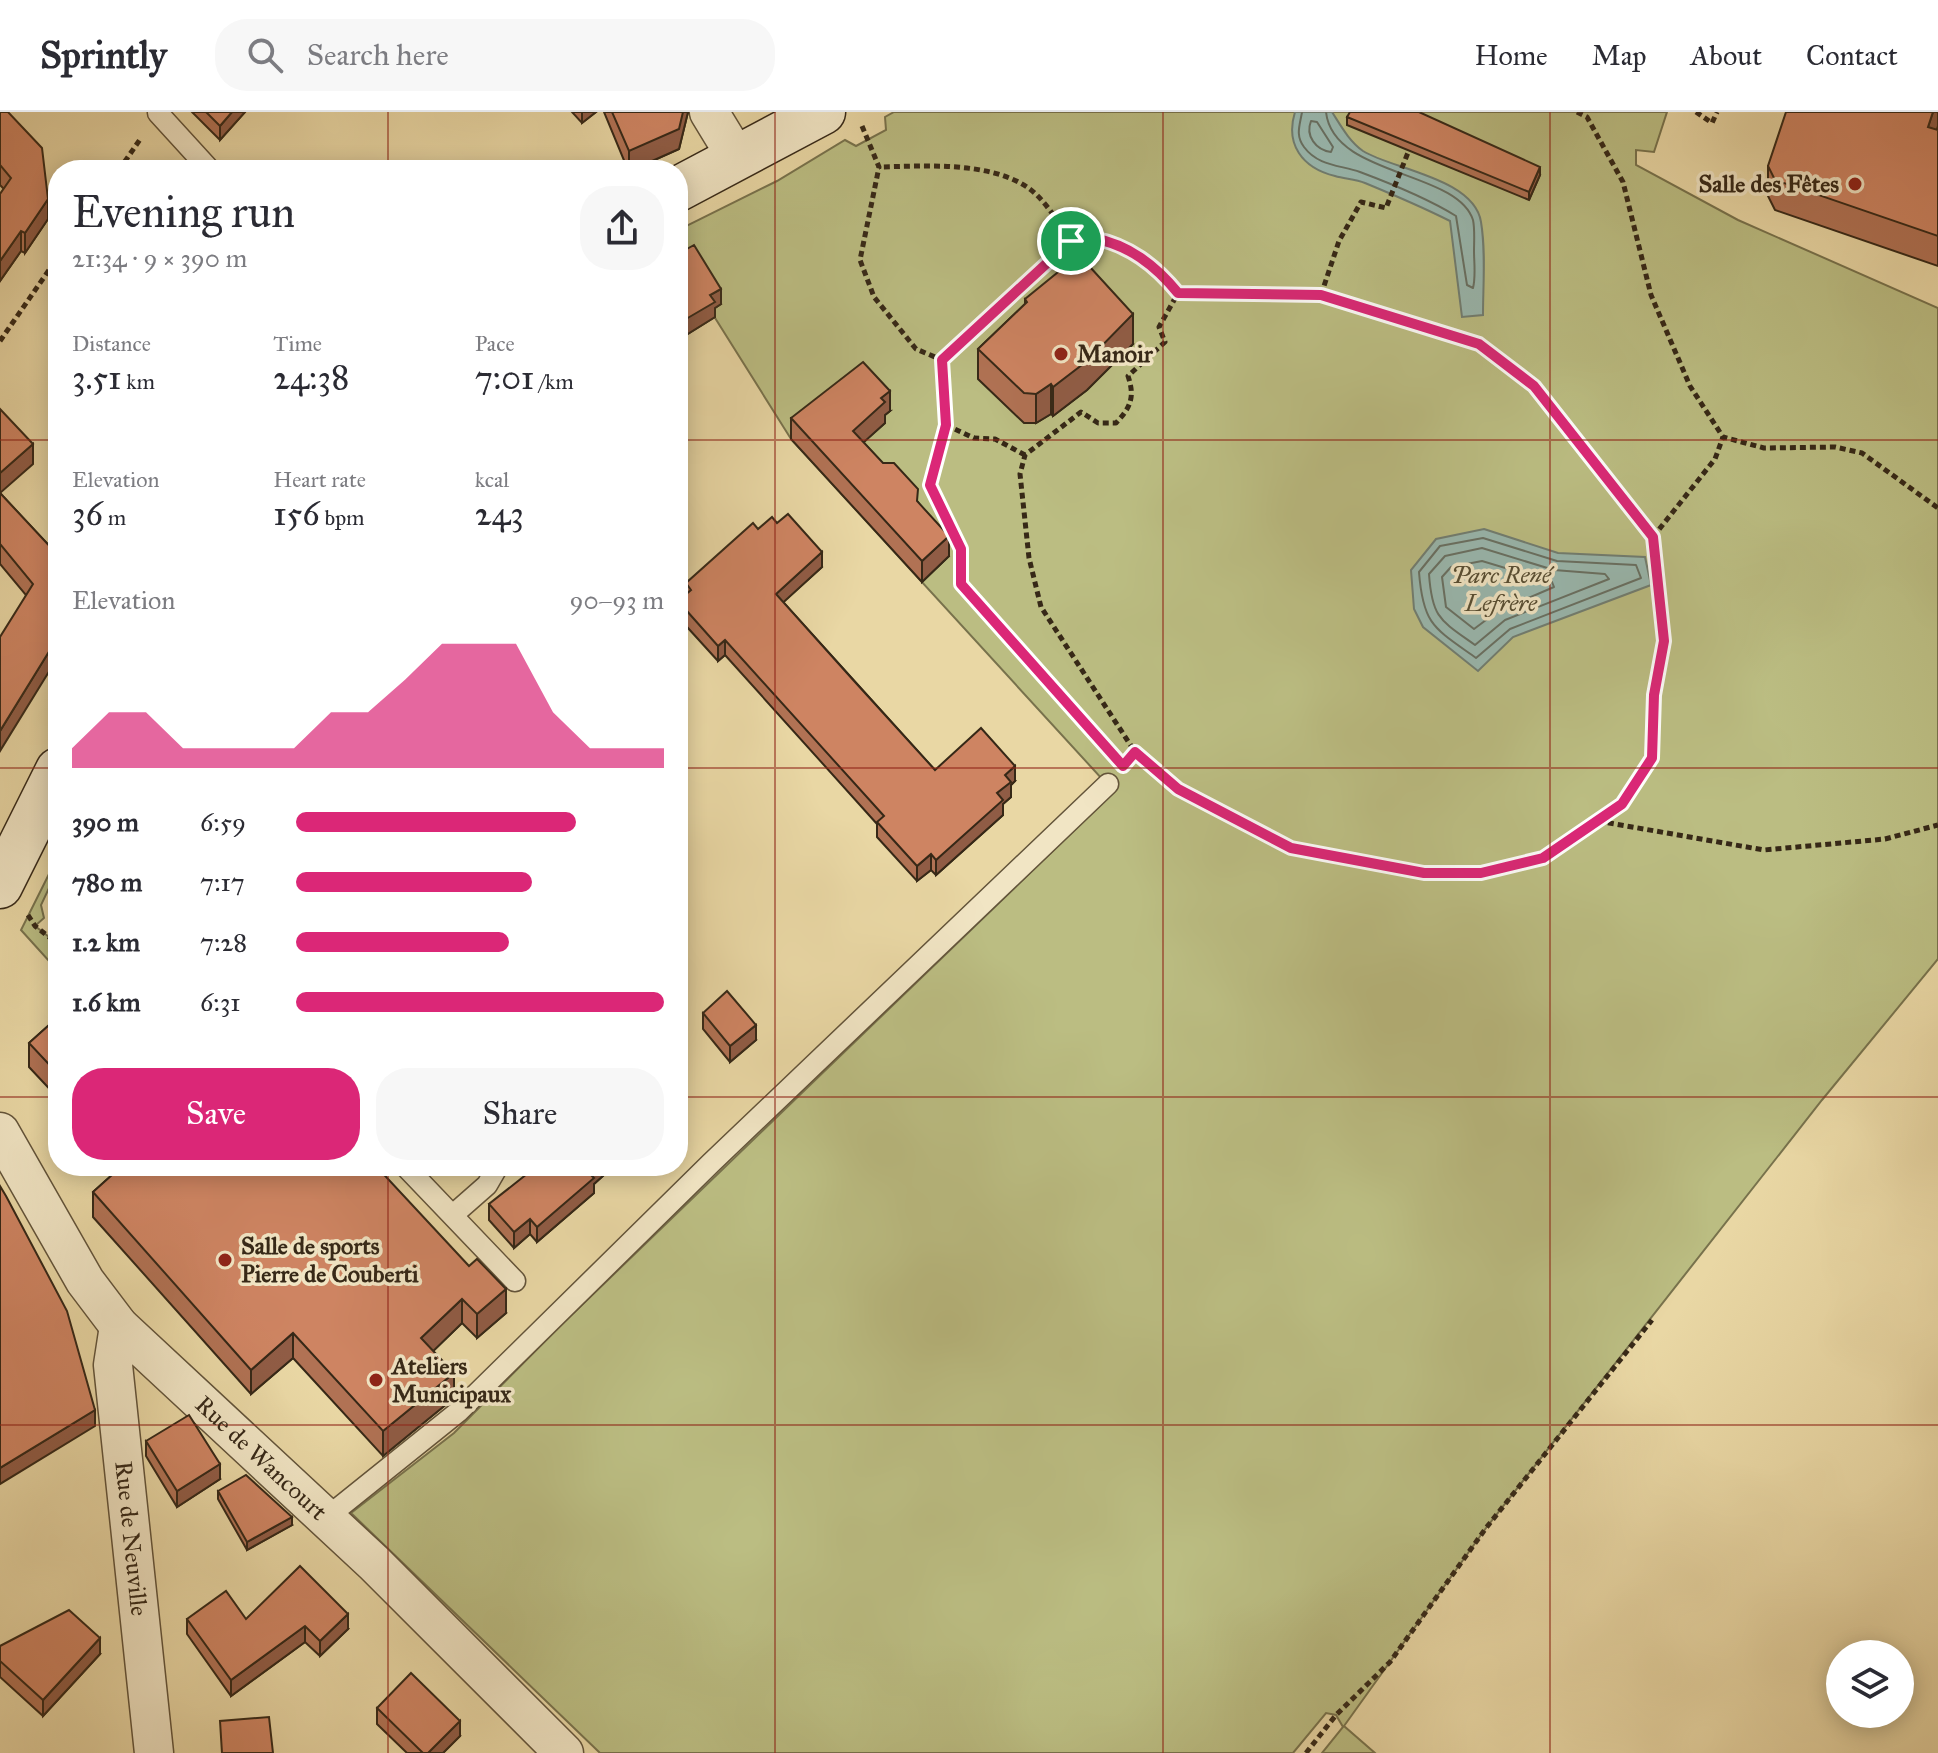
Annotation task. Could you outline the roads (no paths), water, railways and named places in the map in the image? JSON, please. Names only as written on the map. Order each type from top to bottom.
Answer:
[{"type":"street","points":[[709,112],[737,158]]},
{"type":"street","points":[[688,184],[737,158],[840,116]]},
{"type":"street","points":[[10,898],[48,797]]},
{"type":"street","name":"Rue de Wancourt","points":[[0,1132],[37,1192],[85,1281],[119,1326],[326,1518],[564,1753]]},
{"type":"street","name":"Rue de Neuville","points":[[119,1326],[113,1365],[154,1753]]},
{"type":"lane","points":[[158,113],[201,160]]},
{"type":"lane","points":[[326,1518],[458,1412],[711,1163],[1108,784]]},
{"type":"lane","points":[[415,1176],[515,1281]]},
{"type":"lane","points":[[454,1214],[487,1185],[492,1176]]},
{"type":"water","points":[[1295,112],[1332,112],[1349,138],[1363,151],[1430,177],[1464,195],[1475,207],[1481,222],[1483,315],[1462,317],[1450,221],[1365,183],[1313,167],[1305,161],[1295,144],[1292,124]]},
{"type":"water","points":[[1484,529],[1558,553],[1645,557],[1651,585],[1513,637],[1478,671],[1423,627],[1414,609],[1411,570],[1436,539]]},
{"type":"place","name":"Salle des Fêtes","points":[[1855,184]]},
{"type":"place","name":"Manoir","points":[[1061,354]]},
{"type":"place","name":"Salle de sports Pierre de Couberti","points":[[225,1260]]},
{"type":"place","name":"Ateliers Municipaux","points":[[376,1380]]},
{"type":"park label","name":"Parc René Lefrère","points":[[1501,589]]}]
